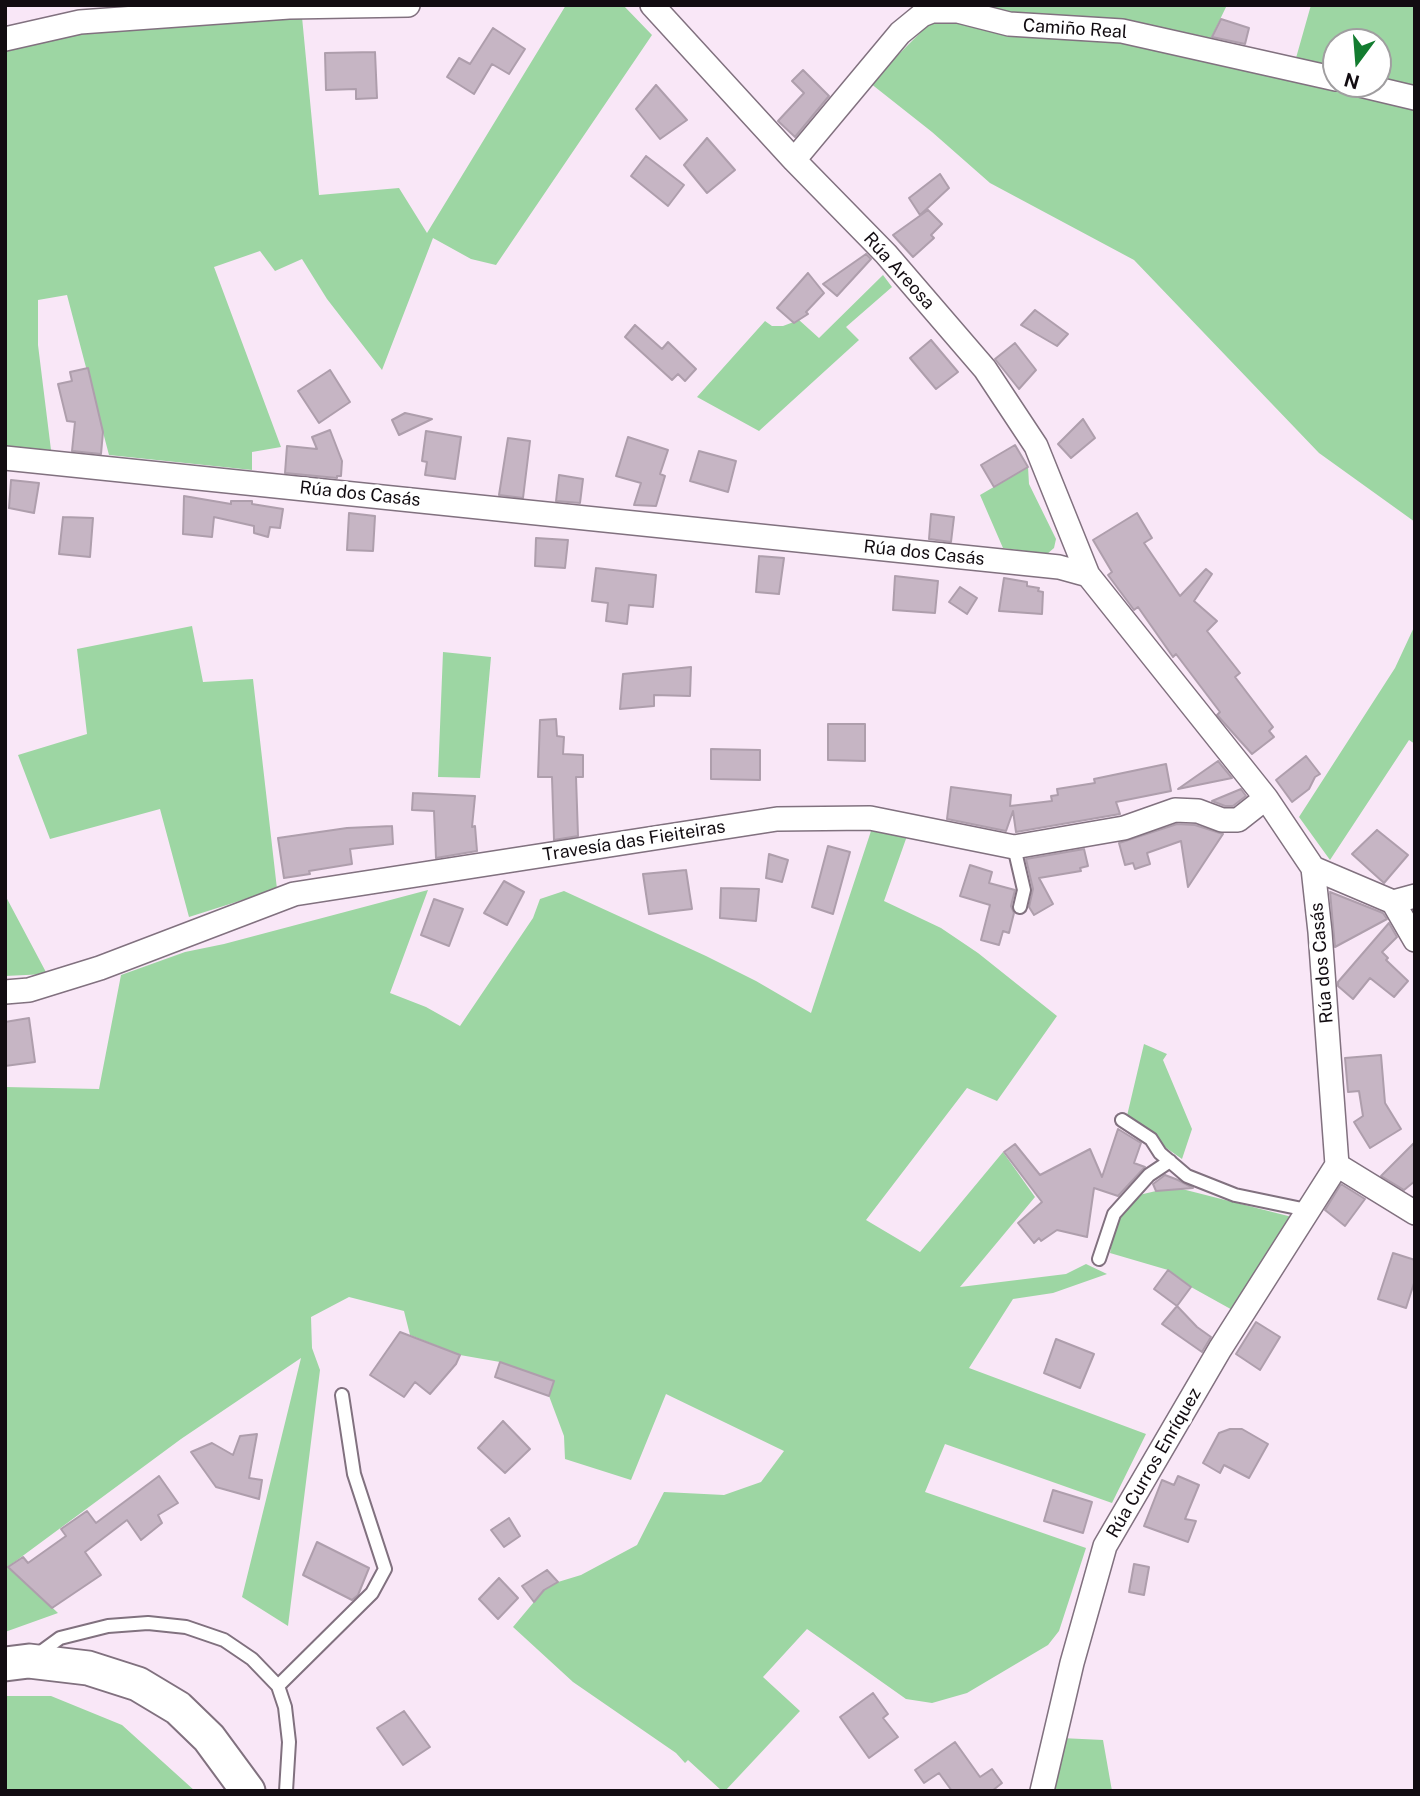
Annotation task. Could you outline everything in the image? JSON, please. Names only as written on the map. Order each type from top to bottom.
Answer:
[{"type":"street","points":[[5,39],[80,22],[277,8],[408,5]]},
{"type":"street","name":"Rúa Areosa","points":[[652,5],[794,160],[886,254],[985,369],[1036,446],[1088,575]]},
{"type":"street","name":"Camiño Real","points":[[794,160],[900,33],[922,15],[932,11],[958,11],[1009,24],[1122,30],[1322,76]]},
{"type":"street","points":[[1392,93],[1415,98]]},
{"type":"street","name":"Rúa dos Casás","points":[[5,457],[1059,567],[1088,575],[1266,798],[1313,868],[1338,1165]]},
{"type":"street","name":"Travesía das Fieiteiras","points":[[5,992],[29,990],[100,968],[295,894],[777,819],[870,818],[1014,846],[1124,828],[1175,810],[1198,811],[1222,820],[1238,820],[1266,798]]},
{"type":"street","points":[[1313,868],[1404,899],[1415,940]]},
{"type":"street","points":[[1338,1165],[1415,1213]]},
{"type":"street","name":"Rúa Curros Enríquez","points":[[1042,1791],[1072,1663],[1105,1546],[1220,1349],[1338,1165]]},
{"type":"street","points":[[17,1662],[88,1668],[138,1684],[178,1708],[209,1738],[248,1791]]},
{"type":"lane","points":[[1014,846],[1024,890],[1020,907]]},
{"type":"lane","points":[[1122,1120],[1151,1139],[1160,1153],[1187,1175],[1234,1195],[1307,1210]]},
{"type":"lane","points":[[1099,1259],[1114,1214],[1149,1175],[1170,1161]]},
{"type":"lane","points":[[278,1686],[372,1593],[385,1569],[354,1474],[342,1395]]},
{"type":"lane","points":[[17,1662],[60,1638],[108,1626],[148,1623],[187,1627],[224,1640],[252,1659],[278,1686],[285,1707],[289,1742],[286,1791]]},
{"type":"green space","points":[[566,5],[623,5],[652,35],[496,265],[471,259],[433,238],[382,370],[327,299],[302,259],[275,271],[260,251],[214,267],[281,447],[252,452],[252,470],[109,455],[67,295],[38,300],[38,345],[51,450],[5,447],[5,46],[112,29],[302,17],[319,195],[399,188],[427,233]]},
{"type":"green space","points":[[972,5],[1227,5],[1211,38],[1124,19],[1033,19]]},
{"type":"green space","points":[[1311,5],[1415,5],[1415,87],[1392,81],[1392,28],[1322,28],[1322,64],[1296,58]]},
{"type":"green space","points":[[942,19],[1114,37],[1322,87],[1322,98],[1366,98],[1415,110],[1415,522],[1319,453],[1134,260],[990,183],[870,83],[931,22]]},
{"type":"green space","points":[[883,275],[892,287],[846,327],[859,340],[759,431],[697,397],[765,321],[772,326],[783,326],[799,320],[819,338]]},
{"type":"green space","points":[[1028,467],[1029,484],[1056,539],[1054,548],[1047,554],[1003,548],[980,495]]},
{"type":"green space","points":[[1415,625],[1415,744],[1409,740],[1330,860],[1299,817],[1395,668]]},
{"type":"green space","points":[[192,626],[203,682],[253,679],[277,889],[189,917],[160,809],[50,839],[18,755],[87,734],[77,649]]},
{"type":"green space","points":[[443,652],[491,657],[480,778],[438,777]]},
{"type":"green space","points":[[871,831],[907,836],[884,901],[941,928],[978,953],[1057,1016],[997,1101],[967,1088],[866,1220],[920,1252],[1003,1152],[1035,1197],[960,1287],[1066,1274],[1086,1264],[1107,1274],[1053,1293],[1013,1299],[969,1368],[1146,1434],[1112,1503],[945,1444],[925,1492],[1086,1548],[1059,1631],[1048,1645],[967,1693],[932,1703],[906,1699],[807,1629],[763,1677],[800,1711],[725,1791],[722,1791],[688,1760],[685,1763],[676,1753],[573,1682],[513,1627],[544,1590],[558,1582],[581,1575],[637,1545],[664,1492],[724,1495],[761,1482],[784,1451],[666,1394],[631,1480],[565,1459],[564,1436],[549,1396],[553,1381],[500,1362],[460,1355],[410,1335],[404,1311],[349,1297],[311,1317],[312,1348],[320,1370],[288,1626],[242,1597],[301,1358],[181,1439],[9,1566],[58,1613],[5,1632],[5,1087],[99,1089],[121,975],[185,952],[428,890],[390,993],[426,1007],[460,1026],[533,918],[540,899],[564,891],[706,956],[811,1013]]},
{"type":"green space","points":[[5,895],[47,974],[5,976]]},
{"type":"green space","points":[[1144,1044],[1167,1054],[1163,1060],[1192,1129],[1182,1159],[1126,1120]]},
{"type":"green space","points":[[1182,1189],[1292,1217],[1236,1312],[1191,1287],[1168,1270],[1110,1253],[1116,1220],[1139,1195]]},
{"type":"green space","points":[[5,1696],[51,1696],[122,1725],[195,1791],[5,1791]]},
{"type":"green space","points":[[1061,1738],[1103,1740],[1112,1791],[1048,1791]]},
{"type":"building","points":[[1221,19],[1249,28],[1245,44],[1212,37]]},
{"type":"building","points":[[493,28],[525,49],[509,74],[492,64],[474,94],[447,77],[459,58],[470,64]]},
{"type":"building","points":[[375,52],[377,98],[356,99],[356,89],[326,90],[325,53]]},
{"type":"building","points":[[803,70],[829,96],[795,137],[778,121],[804,93],[792,81]]},
{"type":"building","points":[[656,85],[687,120],[660,139],[636,109]]},
{"type":"building","points":[[707,138],[735,170],[707,193],[684,165]]},
{"type":"building","points":[[646,156],[684,185],[668,206],[631,176]]},
{"type":"building","points":[[940,174],[949,188],[920,215],[909,198]]},
{"type":"building","points":[[928,210],[942,224],[931,235],[934,238],[913,257],[893,235]]},
{"type":"building","points":[[866,254],[871,259],[837,296],[823,284]]},
{"type":"building","points":[[808,273],[824,293],[806,312],[808,314],[794,323],[777,308]]},
{"type":"building","points":[[1035,310],[1068,334],[1057,346],[1021,325]]},
{"type":"building","points":[[635,325],[662,349],[668,342],[696,369],[685,381],[678,374],[672,380],[625,337]]},
{"type":"building","points":[[931,340],[958,372],[936,389],[910,358]]},
{"type":"building","points":[[1015,343],[1036,370],[1019,389],[995,359]]},
{"type":"building","points":[[88,368],[103,432],[101,454],[72,451],[75,422],[67,421],[58,384],[72,381],[70,372]]},
{"type":"building","points":[[330,370],[350,402],[319,423],[298,391]]},
{"type":"building","points":[[405,413],[432,419],[399,435],[392,420]]},
{"type":"building","points":[[1083,419],[1095,438],[1071,458],[1058,444]]},
{"type":"building","points":[[330,430],[342,461],[341,476],[337,478],[285,473],[287,446],[317,449],[312,437]]},
{"type":"building","points":[[426,431],[461,437],[455,479],[425,475],[427,462],[422,461]]},
{"type":"building","points":[[628,437],[668,450],[660,474],[665,476],[656,506],[634,505],[641,483],[616,476]]},
{"type":"building","points":[[508,438],[530,441],[523,498],[499,495]]},
{"type":"building","points":[[1015,445],[1028,467],[994,487],[981,465]]},
{"type":"building","points":[[699,451],[736,461],[728,492],[690,481]]},
{"type":"building","points":[[559,475],[583,479],[580,503],[556,501]]},
{"type":"building","points":[[11,480],[39,483],[34,513],[9,508]]},
{"type":"building","points":[[184,496],[231,504],[231,501],[252,501],[252,504],[283,509],[280,528],[270,527],[268,537],[254,533],[254,526],[214,517],[212,537],[183,534]]},
{"type":"building","points":[[349,513],[375,516],[373,551],[347,550]]},
{"type":"building","points":[[1137,513],[1152,538],[1144,543],[1180,596],[1206,569],[1212,574],[1194,601],[1217,621],[1207,631],[1240,673],[1235,677],[1273,727],[1269,731],[1274,737],[1252,754],[1217,715],[1220,712],[1176,654],[1173,657],[1138,607],[1134,610],[1108,575],[1112,572],[1093,540]]},
{"type":"building","points":[[931,514],[954,517],[951,542],[929,539]]},
{"type":"building","points":[[63,517],[93,518],[90,557],[59,554]]},
{"type":"building","points":[[536,538],[568,540],[565,568],[535,566]]},
{"type":"building","points":[[759,556],[784,558],[779,594],[756,592]]},
{"type":"building","points":[[596,568],[656,575],[653,607],[629,605],[627,624],[606,621],[608,603],[592,601]]},
{"type":"building","points":[[895,576],[938,581],[935,613],[893,610]]},
{"type":"building","points":[[1004,578],[1027,582],[1027,586],[1039,588],[1038,591],[1043,592],[1042,614],[999,611]]},
{"type":"building","points":[[960,587],[977,598],[967,614],[949,602]]},
{"type":"building","points":[[691,667],[690,696],[654,695],[654,706],[620,709],[623,674]]},
{"type":"building","points":[[556,719],[557,736],[564,737],[563,754],[583,755],[583,777],[576,777],[578,836],[554,840],[552,777],[538,777],[540,720]]},
{"type":"building","points":[[828,724],[865,724],[865,761],[828,760]]},
{"type":"building","points":[[711,749],[760,750],[760,780],[711,779]]},
{"type":"building","points":[[1306,756],[1320,774],[1315,777],[1309,789],[1292,802],[1276,780]]},
{"type":"building","points":[[1218,761],[1232,778],[1178,789]]},
{"type":"building","points":[[1166,764],[1171,791],[1116,802],[1120,814],[1016,832],[1013,811],[1006,831],[947,819],[951,787],[1011,795],[1010,806],[1052,801],[1051,796],[1058,795],[1057,789],[1095,783],[1094,779]]},
{"type":"building","points":[[1241,789],[1246,796],[1233,806],[1212,801]]},
{"type":"building","points":[[413,793],[475,796],[472,827],[475,826],[477,851],[436,858],[434,811],[412,810]]},
{"type":"building","points":[[1177,824],[1195,825],[1223,834],[1188,887],[1181,841],[1147,853],[1150,864],[1135,869],[1133,863],[1125,865],[1119,843]]},
{"type":"building","points":[[392,826],[393,844],[350,849],[352,864],[284,878],[278,838],[347,828]]},
{"type":"building","points":[[1377,830],[1408,855],[1384,883],[1352,854]]},
{"type":"building","points":[[828,846],[850,852],[833,914],[812,907]]},
{"type":"building","points":[[1084,849],[1088,866],[1080,868],[1081,871],[1039,878],[1053,904],[1034,915],[1029,907],[1033,889],[1026,859]]},
{"type":"building","points":[[769,854],[788,860],[782,882],[766,878]]},
{"type":"building","points":[[970,865],[992,872],[989,883],[1015,890],[1011,906],[1014,913],[1009,933],[1003,931],[999,945],[981,940],[990,905],[960,896]]},
{"type":"building","points":[[686,870],[692,909],[649,914],[643,874]]},
{"type":"building","points":[[504,881],[524,892],[507,925],[484,913]]},
{"type":"building","points":[[721,888],[759,889],[756,921],[720,918]]},
{"type":"building","points":[[1330,892],[1383,913],[1387,919],[1335,947]]},
{"type":"building","points":[[434,899],[463,909],[449,946],[421,935]]},
{"type":"building","points":[[1389,923],[1397,937],[1382,952],[1388,958],[1386,960],[1408,981],[1394,997],[1370,978],[1353,999],[1338,986],[1338,982]]},
{"type":"building","points":[[29,1018],[35,1062],[5,1066],[5,1022]]},
{"type":"building","points":[[1381,1055],[1385,1103],[1401,1129],[1370,1148],[1354,1122],[1363,1116],[1359,1091],[1348,1092],[1345,1058]]},
{"type":"building","points":[[1118,1129],[1141,1143],[1134,1163],[1145,1167],[1118,1196],[1094,1188],[1087,1237],[1057,1230],[1034,1243],[1018,1223],[1042,1202],[1004,1152],[1015,1144],[1040,1175],[1090,1149],[1102,1177]]},
{"type":"building","points":[[1415,1142],[1415,1181],[1404,1190],[1381,1176]]},
{"type":"building","points":[[1165,1175],[1193,1188],[1156,1191],[1153,1184]]},
{"type":"building","points":[[1341,1184],[1365,1199],[1345,1226],[1325,1210]]},
{"type":"building","points":[[1393,1253],[1415,1260],[1415,1280],[1406,1308],[1378,1299]]},
{"type":"building","points":[[1168,1270],[1191,1287],[1177,1306],[1154,1289]]},
{"type":"building","points":[[1177,1306],[1211,1337],[1202,1352],[1162,1324]]},
{"type":"building","points":[[1256,1322],[1280,1337],[1260,1370],[1236,1354]]},
{"type":"building","points":[[400,1332],[460,1355],[456,1364],[430,1394],[415,1382],[404,1397],[370,1375]]},
{"type":"building","points":[[1056,1339],[1094,1354],[1080,1388],[1044,1373]]},
{"type":"building","points":[[500,1362],[554,1381],[549,1396],[495,1377]]},
{"type":"building","points":[[503,1421],[530,1449],[505,1473],[478,1448]]},
{"type":"building","points":[[1242,1429],[1268,1444],[1249,1478],[1224,1465],[1220,1473],[1203,1463],[1219,1433]]},
{"type":"building","points":[[257,1434],[249,1478],[262,1480],[259,1499],[216,1487],[191,1452],[212,1443],[233,1455],[240,1436]]},
{"type":"building","points":[[159,1476],[178,1503],[158,1515],[162,1523],[141,1540],[127,1520],[85,1552],[101,1575],[52,1608],[8,1567],[23,1557],[28,1563],[66,1536],[61,1529],[87,1511],[96,1523]]},
{"type":"building","points":[[1178,1476],[1199,1485],[1185,1519],[1196,1521],[1188,1542],[1144,1526],[1162,1480],[1174,1485]]},
{"type":"building","points":[[1053,1490],[1092,1502],[1083,1533],[1044,1521]]},
{"type":"building","points":[[509,1518],[520,1536],[504,1547],[491,1530]]},
{"type":"building","points":[[317,1542],[369,1568],[358,1595],[352,1600],[303,1575]]},
{"type":"building","points":[[1134,1564],[1149,1567],[1144,1595],[1129,1592]]},
{"type":"building","points":[[547,1570],[558,1582],[544,1590],[534,1602],[522,1586]]},
{"type":"building","points":[[499,1578],[518,1598],[498,1619],[479,1599]]},
{"type":"building","points":[[873,1693],[888,1714],[883,1718],[898,1737],[869,1758],[840,1717]]},
{"type":"building","points":[[404,1711],[430,1747],[403,1765],[377,1728]]},
{"type":"building","points":[[955,1742],[980,1777],[992,1769],[1002,1783],[992,1791],[952,1791],[939,1773],[924,1783],[915,1770]]}]
